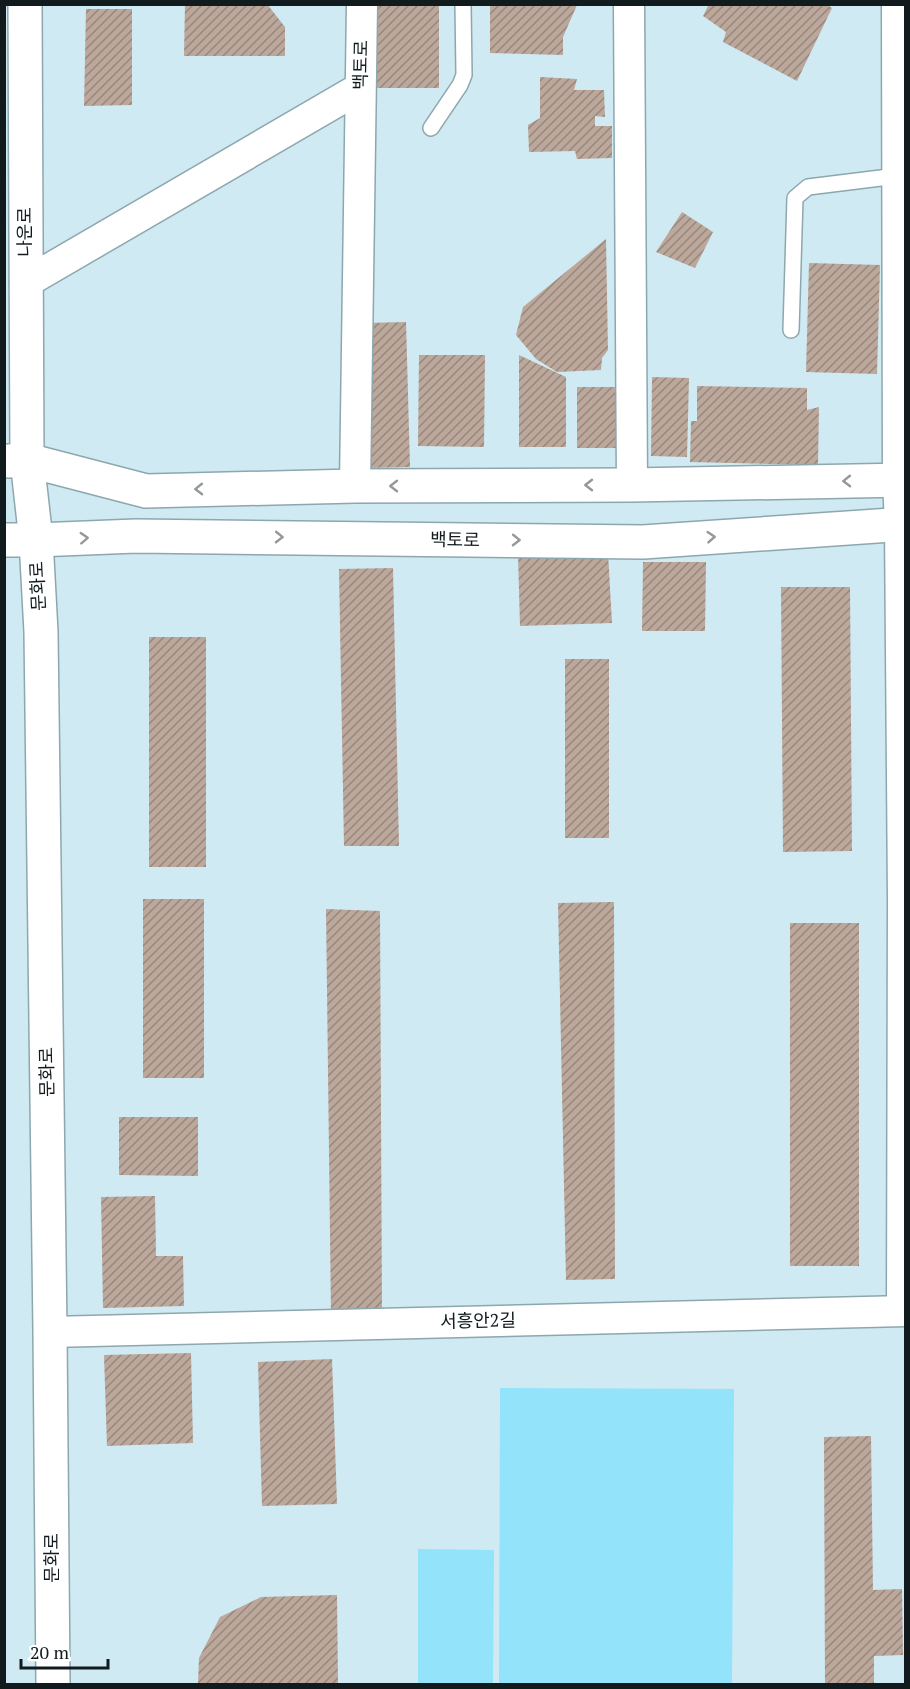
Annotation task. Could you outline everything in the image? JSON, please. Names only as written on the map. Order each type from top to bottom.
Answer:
[{"type":"street","name":"나운로","points":[[16,461],[25,283],[25,4]]},
{"type":"street","name":"백토로","points":[[355,486],[362,4]]},
{"type":"street","points":[[629,4],[632,485]]},
{"type":"street","points":[[897,4],[897,176],[903,524],[904,1311]]},
{"type":"street","points":[[25,283],[360,88]]},
{"type":"street","points":[[16,461],[146,491],[355,486],[632,485],[902,480]]},
{"type":"street","name":"문화로","points":[[16,461],[20,540],[41,632],[53,1684]]},
{"type":"street","name":"백토로","points":[[20,540],[136,536],[643,542],[903,524]]},
{"type":"street","name":"서흥안2길","points":[[50,1332],[904,1311]]},
{"type":"lane","points":[[430,128],[460,85],[464,75],[463,4]]},
{"type":"lane","points":[[791,330],[795,198],[808,187],[897,176]]},
{"type":"shaded area","points":[[500,1388],[734,1389],[732,1684],[499,1684]]},
{"type":"shaded area","points":[[418,1549],[494,1550],[493,1684],[418,1684]]},
{"type":"building","points":[[185,4],[267,4],[285,27],[285,56],[184,56]]},
{"type":"building","points":[[372,4],[439,4],[439,88],[377,88],[376,28]]},
{"type":"building","points":[[709,4],[826,4],[832,8],[797,81],[723,42],[726,32],[703,16]]},
{"type":"building","points":[[490,5],[577,5],[563,37],[563,55],[490,53]]},
{"type":"building","points":[[86,9],[132,9],[132,105],[84,106]]},
{"type":"building","points":[[540,77],[577,79],[574,90],[604,90],[605,117],[595,116],[595,126],[612,126],[612,158],[577,159],[575,151],[529,152],[528,125],[540,118]]},
{"type":"building","points":[[682,212],[713,232],[695,268],[656,252]]},
{"type":"building","points":[[606,239],[608,350],[602,358],[601,370],[557,372],[536,359],[516,335],[523,307]]},
{"type":"building","points":[[809,263],[880,265],[877,374],[806,372]]},
{"type":"building","points":[[406,322],[410,467],[370,468],[366,323]]},
{"type":"building","points":[[419,355],[485,355],[484,447],[418,446]]},
{"type":"building","points":[[519,355],[566,377],[566,447],[519,447]]},
{"type":"building","points":[[652,377],[689,378],[687,457],[651,456]]},
{"type":"building","points":[[697,386],[807,388],[807,410],[819,407],[818,465],[690,462],[691,421],[697,421]]},
{"type":"building","points":[[577,387],[626,387],[626,448],[577,448]]},
{"type":"building","points":[[608,553],[612,623],[520,626],[518,554]]},
{"type":"building","points":[[643,562],[706,562],[705,631],[642,631]]},
{"type":"building","points":[[393,568],[399,846],[344,846],[339,569]]},
{"type":"building","points":[[781,587],[850,587],[852,851],[783,852]]},
{"type":"building","points":[[149,637],[206,637],[206,867],[149,867]]},
{"type":"building","points":[[565,659],[609,659],[609,838],[565,838]]},
{"type":"building","points":[[143,899],[204,899],[204,1078],[143,1078]]},
{"type":"building","points":[[614,902],[615,1279],[566,1280],[558,903]]},
{"type":"building","points":[[326,909],[380,911],[382,1316],[331,1314]]},
{"type":"building","points":[[790,923],[859,923],[859,1266],[790,1266]]},
{"type":"building","points":[[119,1117],[198,1117],[198,1176],[119,1175]]},
{"type":"building","points":[[155,1196],[156,1256],[183,1256],[184,1306],[103,1308],[101,1197]]},
{"type":"building","points":[[191,1353],[193,1443],[107,1446],[104,1355]]},
{"type":"building","points":[[332,1359],[337,1504],[262,1506],[258,1362]]},
{"type":"building","points":[[871,1436],[873,1590],[902,1589],[903,1655],[874,1656],[874,1684],[825,1684],[824,1437]]},
{"type":"building","points":[[337,1595],[338,1684],[198,1684],[199,1658],[220,1617],[261,1597]]}]
